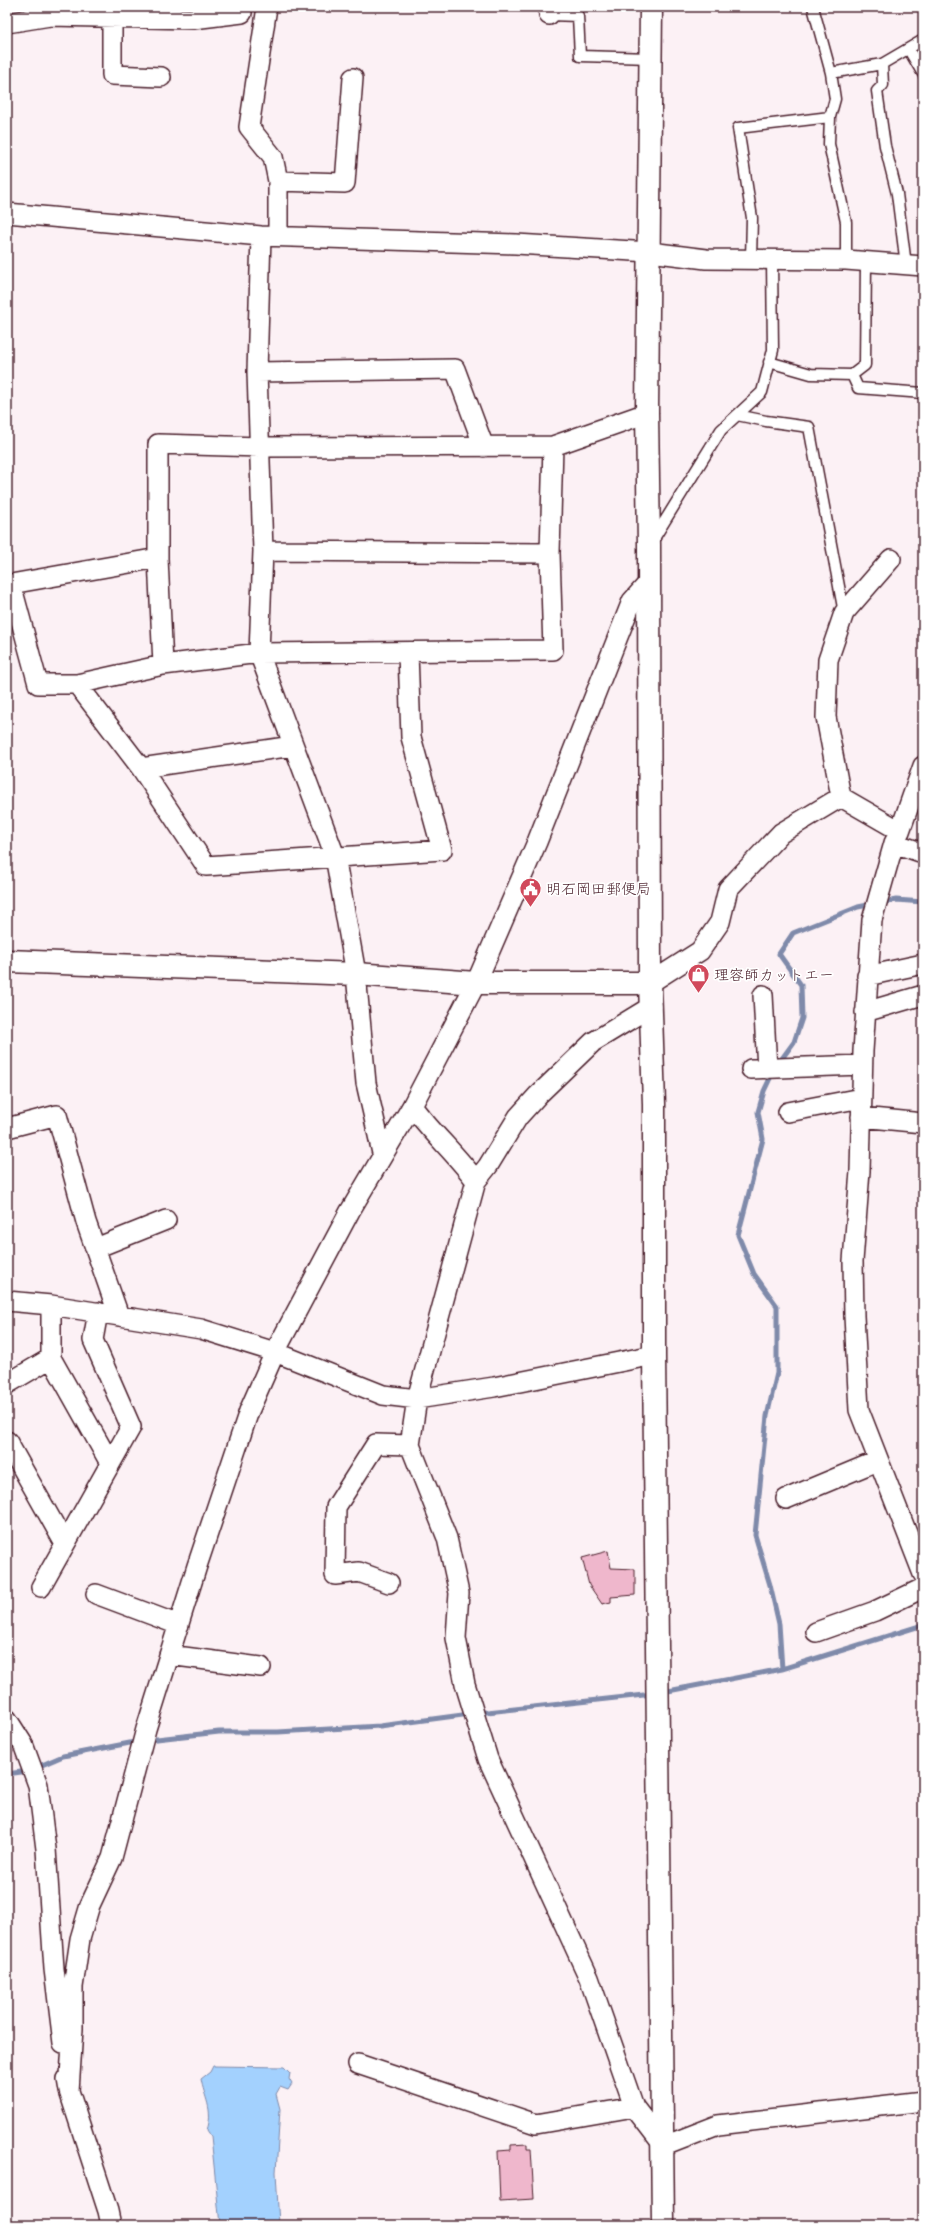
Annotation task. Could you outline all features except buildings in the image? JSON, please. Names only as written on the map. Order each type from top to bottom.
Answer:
[{"type":"street","points":[[267,7],[250,127],[273,158],[278,181],[270,236],[257,372],[261,447],[263,551],[259,653],[335,856],[356,974],[366,1083],[382,1153]]},
{"type":"street","points":[[651,7],[650,252],[647,413],[649,545],[650,983],[652,1006],[654,1355],[664,2146],[663,2225]]},
{"type":"street","points":[[7,24],[50,16],[193,19],[242,13]]},
{"type":"street","points":[[112,17],[112,75],[161,77]]},
{"type":"street","points":[[278,181],[345,183],[353,78]]},
{"type":"street","points":[[7,213],[270,236],[516,244],[650,252],[706,259],[846,260],[915,266]]},
{"type":"street","points":[[257,372],[455,369],[484,447]]},
{"type":"street","points":[[163,665],[158,558],[158,444],[261,447],[553,446],[647,413]]},
{"type":"street","points":[[158,558],[9,584],[38,684],[77,684],[163,665],[259,653],[408,653],[553,650],[550,553],[553,446]]},
{"type":"street","points":[[263,551],[550,553]]},
{"type":"street","points":[[891,559],[844,613],[828,660],[826,717],[841,797],[897,837],[923,853]]},
{"type":"street","points":[[69,2091],[73,2029],[73,1987],[80,1939],[90,1905],[112,1858],[146,1729],[248,1411],[275,1352],[382,1153],[412,1106],[476,983],[537,842],[632,601],[649,582]]},
{"type":"street","points":[[77,684],[141,768],[206,866],[335,856],[442,850],[411,737],[408,653]]},
{"type":"street","points":[[141,768],[293,746]]},
{"type":"street","points":[[923,769],[897,837],[872,920],[862,1065],[860,1171],[853,1261],[854,1316],[859,1410],[923,1574]]},
{"type":"street","points":[[7,962],[356,974],[476,983],[650,983],[700,951],[720,922],[728,890],[781,833],[841,797]]},
{"type":"street","points":[[867,976],[923,964]]},
{"type":"street","points":[[763,995],[759,1069],[862,1065]]},
{"type":"street","points":[[865,1012],[923,995]]},
{"type":"street","points":[[652,1006],[593,1042],[538,1095],[518,1117],[488,1166],[476,1181],[417,1399],[410,1445],[447,1538],[459,1593],[456,1638],[465,1684],[488,1759],[589,1978],[634,2107],[664,2146]]},
{"type":"street","points":[[788,1112],[861,1098]]},
{"type":"street","points":[[412,1106],[427,1127],[458,1157],[476,1181]]},
{"type":"street","points":[[7,1128],[57,1115],[96,1248],[119,1316]]},
{"type":"street","points":[[861,1117],[923,1123]]},
{"type":"street","points":[[96,1248],[166,1220]]},
{"type":"street","points":[[7,1301],[51,1305],[201,1329],[275,1352],[383,1395],[417,1399],[494,1387],[654,1355]]},
{"type":"street","points":[[51,1305],[51,1358],[110,1462]]},
{"type":"street","points":[[41,1587],[131,1427],[93,1340],[98,1312]]},
{"type":"street","points":[[7,1384],[51,1358]]},
{"type":"street","points":[[7,1441],[65,1544]]},
{"type":"street","points":[[390,1584],[359,1572],[335,1575],[336,1507],[376,1444],[410,1445]]},
{"type":"street","points":[[786,1500],[878,1460]]},
{"type":"street","points":[[816,1632],[875,1611],[923,1588]]},
{"type":"street","points":[[96,1594],[179,1624]]},
{"type":"street","points":[[169,1655],[260,1666]]},
{"type":"street","points":[[7,1719],[24,1744],[38,1784],[46,1850],[54,1969],[69,2091],[108,2211],[111,2225]]},
{"type":"street","points":[[358,2064],[536,2124],[634,2107]]},
{"type":"street","points":[[664,2146],[718,2125],[923,2101]]},
{"type":"lane","points":[[813,7],[831,73],[835,99],[830,117],[829,144],[846,222],[846,260]]},
{"type":"lane","points":[[549,11],[578,16],[580,56],[651,58]]},
{"type":"lane","points":[[831,73],[882,64],[909,50],[923,40]]},
{"type":"lane","points":[[909,50],[923,74]]},
{"type":"lane","points":[[882,64],[884,85],[877,91],[885,146],[915,266]]},
{"type":"lane","points":[[751,259],[752,218],[738,128],[830,117]]},
{"type":"lane","points":[[649,545],[721,430],[762,392],[773,350],[772,259]]},
{"type":"lane","points":[[769,362],[811,374],[852,375],[866,364],[866,262]]},
{"type":"lane","points":[[852,375],[858,388],[923,393]]},
{"type":"lane","points":[[737,415],[766,422],[809,426],[844,613]]},
{"type":"shaded area","points":[[7,1735],[18,1759],[7,1764]]},
{"type":"water","points":[[213,2066],[284,2067],[290,2073],[289,2079],[292,2084],[288,2090],[280,2087],[276,2094],[280,2109],[276,2172],[279,2225],[220,2225],[211,2136],[207,2130],[209,2123],[209,2110],[201,2079],[210,2072]]},
{"type":"waterway","points":[[881,903],[896,900],[923,902]]},
{"type":"waterway","points":[[778,1064],[794,1042],[802,1018],[801,985],[779,954],[793,933],[858,907],[873,904]]},
{"type":"waterway","points":[[773,1072],[764,1091],[758,1112],[763,1139],[738,1235],[754,1274],[777,1306],[777,1373],[767,1416],[755,1535],[770,1585],[779,1624],[782,1669]]},
{"type":"waterway","points":[[663,1692],[782,1669],[923,1625]]},
{"type":"waterway","points":[[478,1713],[653,1694]]},
{"type":"waterway","points":[[148,1740],[219,1732],[278,1732],[380,1726],[470,1714]]},
{"type":"waterway","points":[[35,1768],[63,1756],[140,1741]]},
{"type":"waterway","points":[[7,1774],[28,1771]]},
{"type":"place","name":"明石岡田郵便局","points":[[531,908]]},
{"type":"place","name":"理容師カットエー","points":[[698,994]]}]
